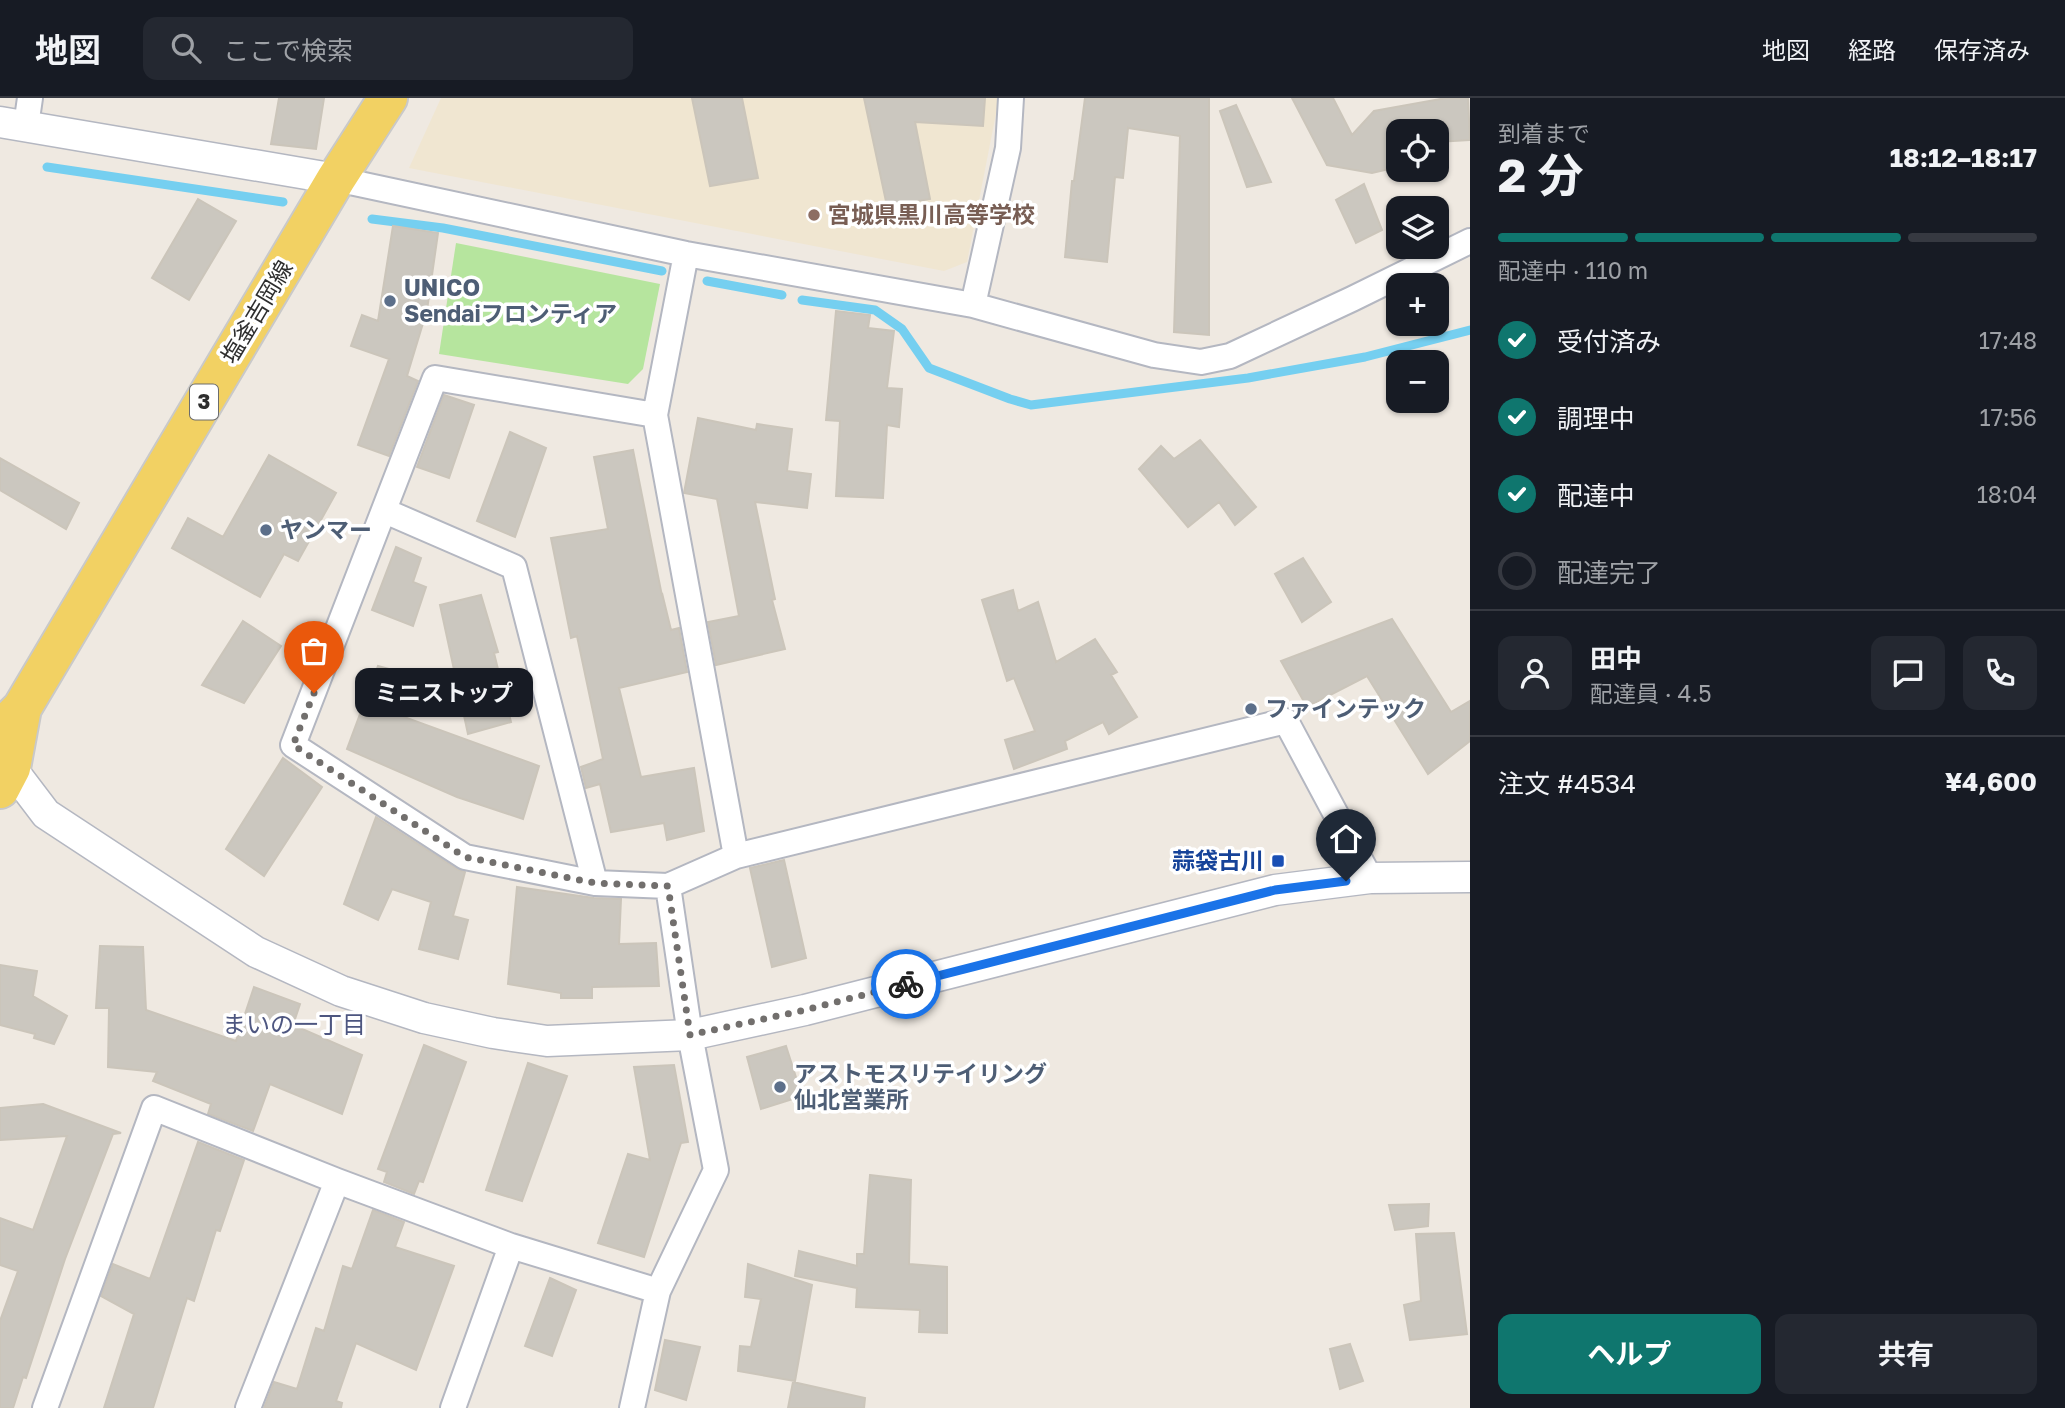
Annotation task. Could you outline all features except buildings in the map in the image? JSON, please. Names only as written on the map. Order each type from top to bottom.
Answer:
[{"type":"main road","name":"塩釜吉岡線","points":[[4,772],[11,719],[336,179],[388,98]]},
{"type":"street","points":[[973,305],[1009,148],[1012,98]]},
{"type":"street","points":[[19,115],[686,254],[973,305],[1154,355],[1201,362],[1230,356],[1470,241]]},
{"type":"street","points":[[686,254],[655,415],[736,856]]},
{"type":"street","points":[[655,415],[435,377],[293,745],[465,857],[595,883],[668,886],[736,856],[1286,721],[1370,878]]},
{"type":"street","points":[[385,511],[514,567],[595,883]]},
{"type":"street","points":[[4,772],[46,814],[256,952],[341,991],[424,1018],[547,1041],[690,1035],[805,1010],[1275,890],[1370,878],[1470,877]]},
{"type":"street","points":[[0,804],[46,814]]},
{"type":"street","points":[[632,1408],[658,1291],[716,1170],[690,1035],[668,886]]},
{"type":"street","points":[[45,1408],[154,1108],[337,1181],[511,1245],[658,1291]]},
{"type":"street","points":[[248,1408],[337,1181]]},
{"type":"street","points":[[453,1408],[511,1245]]},
{"type":"shaded area","name":"宮城県黒川高等学校","points":[[441,98],[999,98],[967,262],[944,271],[409,168]]},
{"type":"green space","points":[[456,243],[660,284],[643,369],[628,384],[439,354]]},
{"type":"waterway","points":[[47,167],[283,202]]},
{"type":"waterway","points":[[372,219],[443,228],[662,271]]},
{"type":"waterway","points":[[707,281],[782,295]]},
{"type":"waterway","points":[[802,300],[875,310],[902,329],[929,368],[1031,405],[1248,378],[1365,357],[1470,330]]},
{"type":"way so far","points":[[314,693],[293,745],[465,857],[595,883],[668,886],[690,1035],[906,984]]},
{"type":"place","name":"宮城県黒川高等学校","points":[[814,215]]},
{"type":"place","name":"UNICO Sendaiフロンティア","points":[[390,301]]},
{"type":"place","name":"ヤンマー","points":[[266,530]]},
{"type":"place","name":"ミニストップ","points":[[314,693]]},
{"type":"place","name":"ファインテック","points":[[1251,709]]},
{"type":"place","name":"蒜袋古川","points":[[1278,861]]},
{"type":"place","name":"アストモスリテイリング 仙北営業所","points":[[780,1087]]},
{"type":"district","name":"まいの一丁目","points":[[294,1025]]},
{"type":"route","points":[[906,984],[1275,890],[1346,881]]}]
